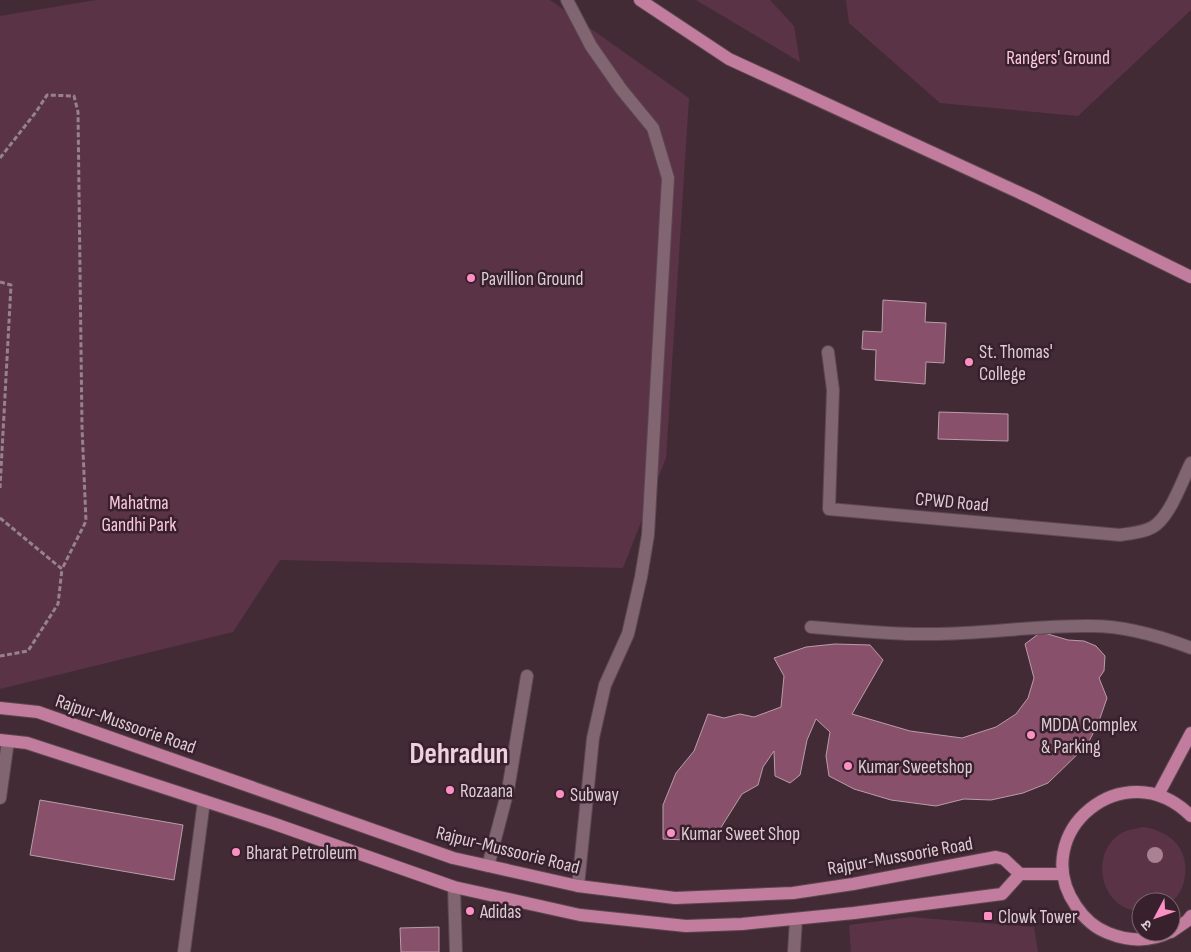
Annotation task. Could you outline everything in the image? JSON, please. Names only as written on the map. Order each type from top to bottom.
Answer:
[{"type":"main road","points":[[640,0],[730,59],[1031,198],[1191,277]]},
{"type":"main road","name":"Rajpur-Mussoorie Road","points":[[0,708],[38,712],[453,858],[578,886],[675,898],[793,893],[853,884],[996,857],[1004,859],[1020,874]]},
{"type":"main road","points":[[1158,794],[1191,733]]},
{"type":"main road","points":[[4,740],[27,744],[204,801],[454,887],[580,915],[686,926],[742,924],[1002,894],[1020,874],[1064,874]]},
{"type":"main road","points":[[1131,938],[1123,938],[1101,930],[1082,916],[1069,896],[1064,874],[1064,850],[1074,827],[1089,808],[1110,796],[1134,791],[1158,794],[1180,806],[1191,816]]},
{"type":"street","points":[[567,0],[591,46],[653,128],[668,178],[648,535],[628,634],[605,686],[593,738],[578,886]]},
{"type":"street","name":"CPWD Road","points":[[828,352],[833,390],[829,509],[1120,535],[1139,532],[1156,525],[1167,512],[1191,463]]},
{"type":"street","points":[[811,627],[880,633],[933,634],[1042,627],[1093,626],[1134,631],[1191,648]]},
{"type":"street","points":[[488,866],[508,790],[526,676]]},
{"type":"street","points":[[0,798],[4,740]]},
{"type":"street","points":[[184,952],[204,801]]},
{"type":"street","points":[[454,887],[456,952]]},
{"type":"street","points":[[794,952],[796,919]]},
{"type":"path","points":[[0,158],[47,95],[74,96],[78,112],[82,427],[86,521],[62,569],[58,604],[28,652],[0,656]]},
{"type":"path","points":[[0,282],[10,286],[0,488]]},
{"type":"path","points":[[0,518],[62,569]]},
{"type":"green space","name":"Mahatma Gandhi Park","points":[[96,0],[550,0],[689,98],[666,458],[623,568],[280,560],[233,632],[0,689],[0,16]]},
{"type":"green space","points":[[696,0],[770,0],[794,26],[800,62]]},
{"type":"green space","name":"Rangers' Ground","points":[[846,0],[1191,0],[1191,10],[1078,116],[940,103],[849,23]]},
{"type":"green space","points":[[1143,827],[1153,829],[1177,844],[1184,860],[1185,870],[1183,886],[1179,892],[1131,892],[1131,909],[1117,903],[1109,893],[1104,882],[1102,870],[1108,846],[1117,836],[1126,831]]},
{"type":"green space","points":[[910,917],[1034,927],[1038,952],[851,952],[849,925]]},
{"type":"building","points":[[883,300],[926,303],[925,322],[946,323],[944,363],[926,362],[925,384],[875,380],[876,350],[862,349],[863,331],[882,332]]},
{"type":"building","points":[[939,412],[1008,414],[1008,441],[938,439]]},
{"type":"building","name":"MDDA Complex & Parking","points":[[1041,632],[1068,640],[1084,641],[1096,646],[1105,656],[1104,671],[1099,678],[1107,698],[1098,724],[1087,745],[1048,783],[1023,793],[991,800],[964,799],[936,806],[891,800],[854,789],[829,776],[826,756],[830,732],[816,719],[807,740],[800,775],[790,783],[775,776],[774,751],[763,767],[758,785],[742,794],[720,829],[709,841],[663,839],[663,805],[676,773],[694,751],[708,714],[724,718],[740,714],[754,717],[781,707],[784,676],[774,658],[806,647],[835,644],[870,645],[883,660],[852,714],[910,731],[962,738],[996,727],[1016,714],[1028,698],[1034,678],[1025,644]]},
{"type":"building","points":[[40,800],[183,825],[174,880],[30,855]]},
{"type":"building","points":[[439,927],[439,952],[401,952],[400,928]]},
{"type":"place","name":"Pavillion Ground","points":[[471,278]]},
{"type":"place","name":"St. Thomas' College","points":[[969,362]]},
{"type":"place","name":"MDDA Complex & Parking","points":[[1031,735]]},
{"type":"place","name":"Kumar Sweetshop","points":[[848,766]]},
{"type":"place","name":"Rozaana","points":[[450,790]]},
{"type":"place","name":"Subway","points":[[560,794]]},
{"type":"place","name":"Kumar Sweet Shop","points":[[671,833]]},
{"type":"place","name":"Bharat Petroleum","points":[[236,852]]},
{"type":"place","name":"Adidas","points":[[470,911]]},
{"type":"place","name":"Clowk Tower","points":[[988,916]]},
{"type":"district","name":"Dehradun","points":[[459,753]]}]
